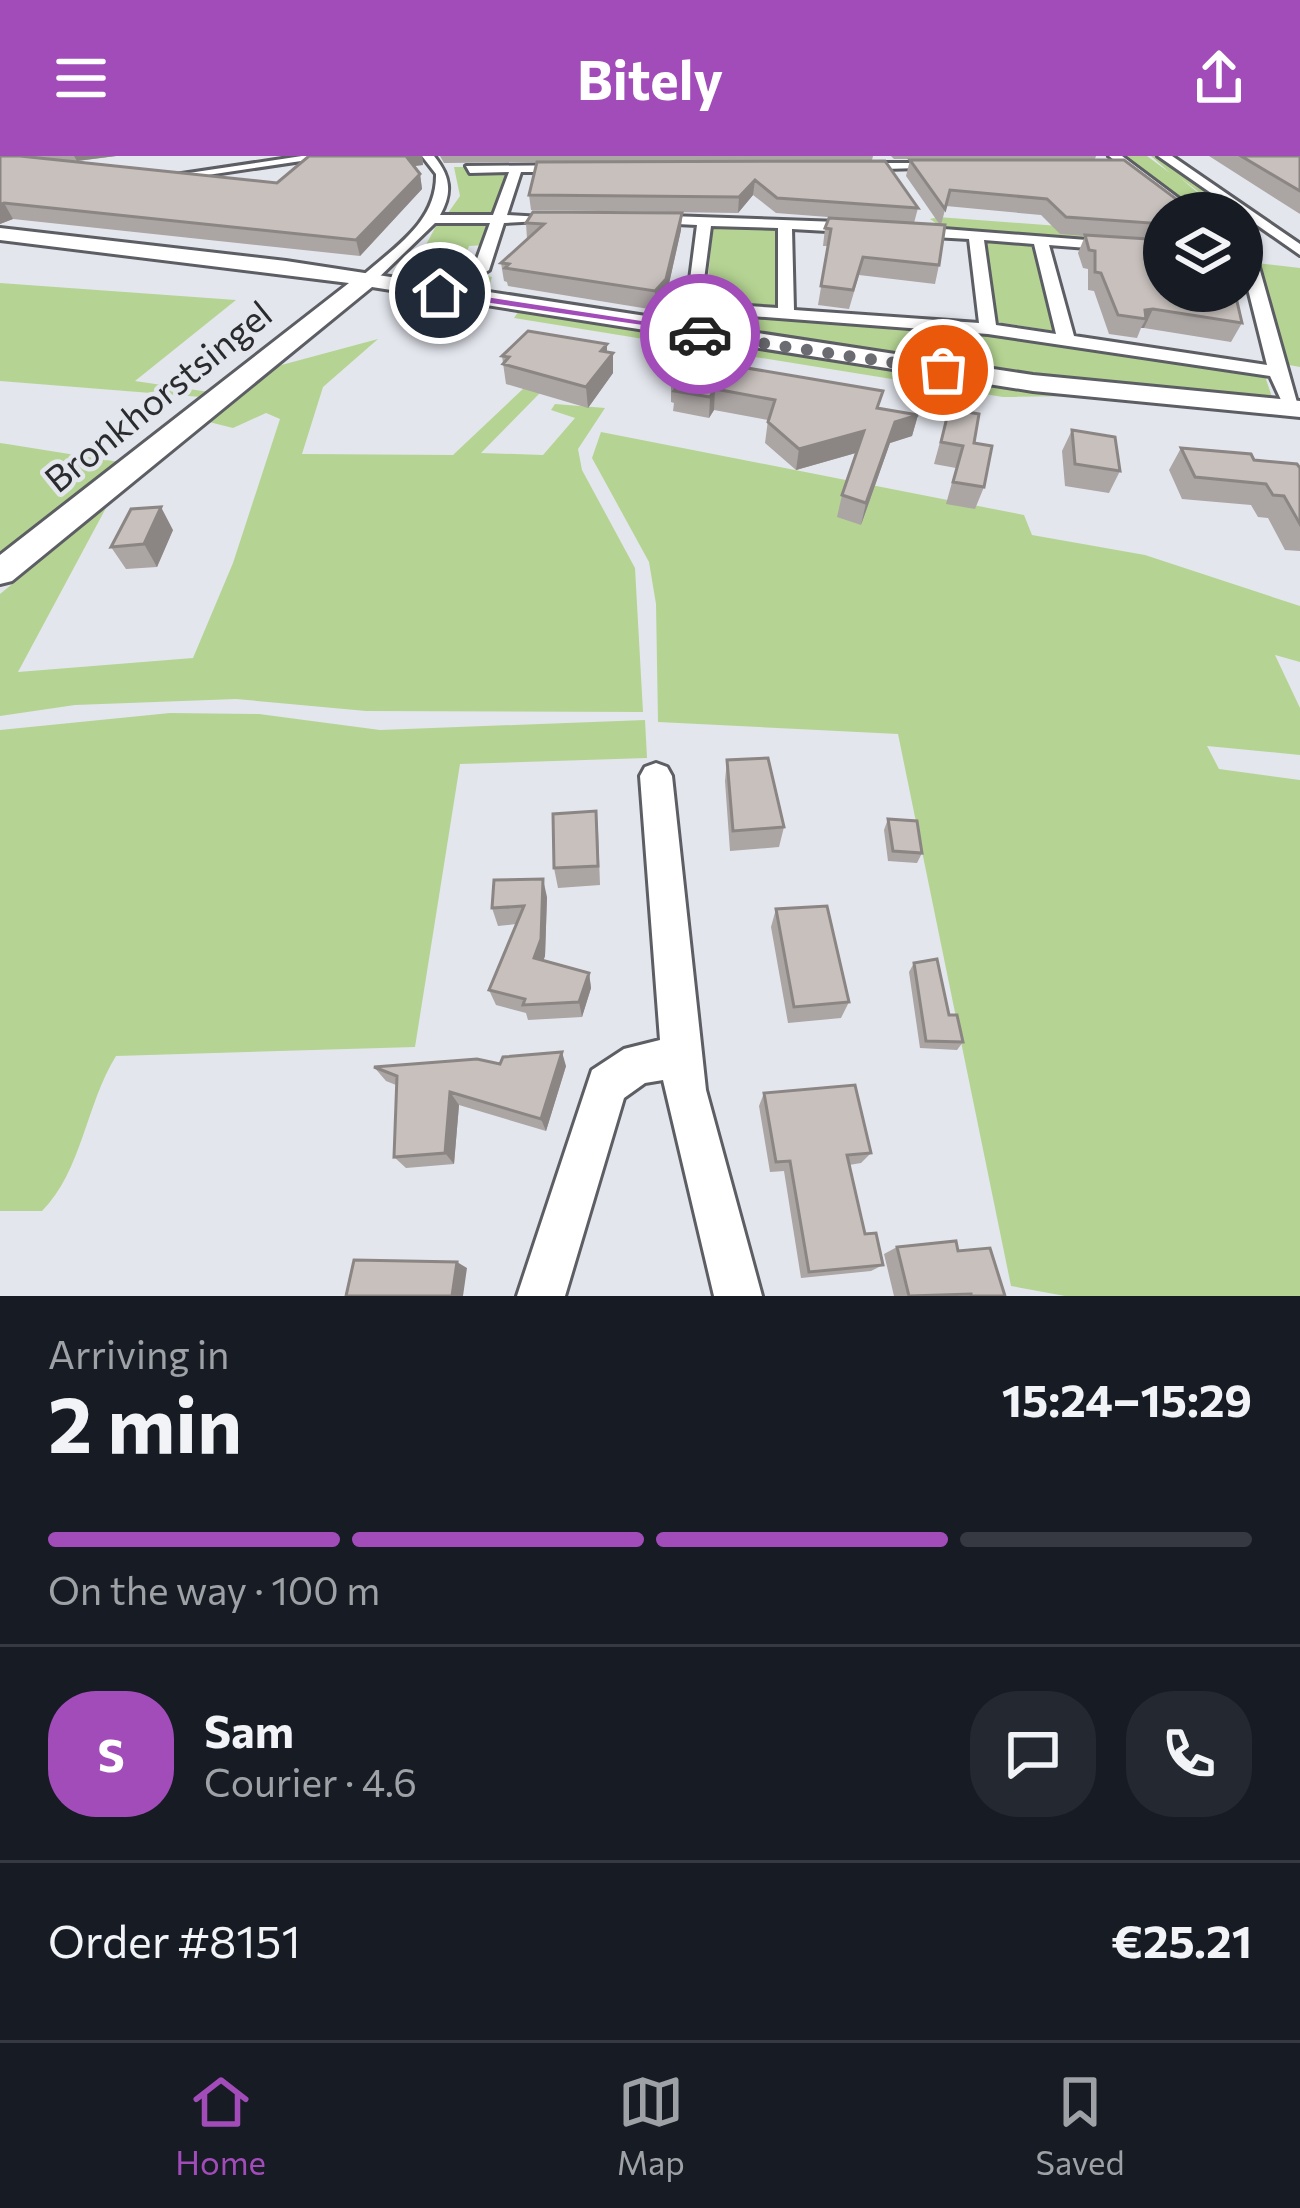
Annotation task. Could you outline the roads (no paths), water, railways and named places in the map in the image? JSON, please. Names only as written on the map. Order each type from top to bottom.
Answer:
[{"type":"street","points":[[143,178],[329,156]]},
{"type":"street","points":[[366,281],[431,220],[445,191],[442,174],[428,156]]},
{"type":"street","points":[[1164,156],[1300,251]]},
{"type":"street","points":[[1111,161],[1129,166],[1163,192]]},
{"type":"street","points":[[885,162],[898,183]]},
{"type":"street","points":[[842,167],[885,162],[976,167]]},
{"type":"street","points":[[470,169],[601,168]]},
{"type":"street","points":[[481,270],[516,169]]},
{"type":"street","points":[[932,231],[919,214],[1143,231]]},
{"type":"street","points":[[431,220],[590,219]]},
{"type":"street","points":[[613,219],[932,231],[1143,248]]},
{"type":"street","points":[[705,220],[692,307],[988,329],[1279,372]]},
{"type":"street","points":[[785,223],[786,314]]},
{"type":"street","points":[[0,234],[366,281],[1033,383],[1297,409]]},
{"type":"street","points":[[976,235],[988,329]]},
{"type":"street","points":[[1040,240],[1066,340]]},
{"type":"street","points":[[1263,257],[1300,261]]},
{"type":"street","name":"Bronkhorstsingel","points":[[0,573],[366,281]]},
{"type":"street","points":[[1263,301],[1279,372],[1297,409]]},
{"type":"street","points":[[656,776],[685,1090],[738,1296]]},
{"type":"street","points":[[541,1296],[607,1085],[638,1063],[682,1058]]}]
